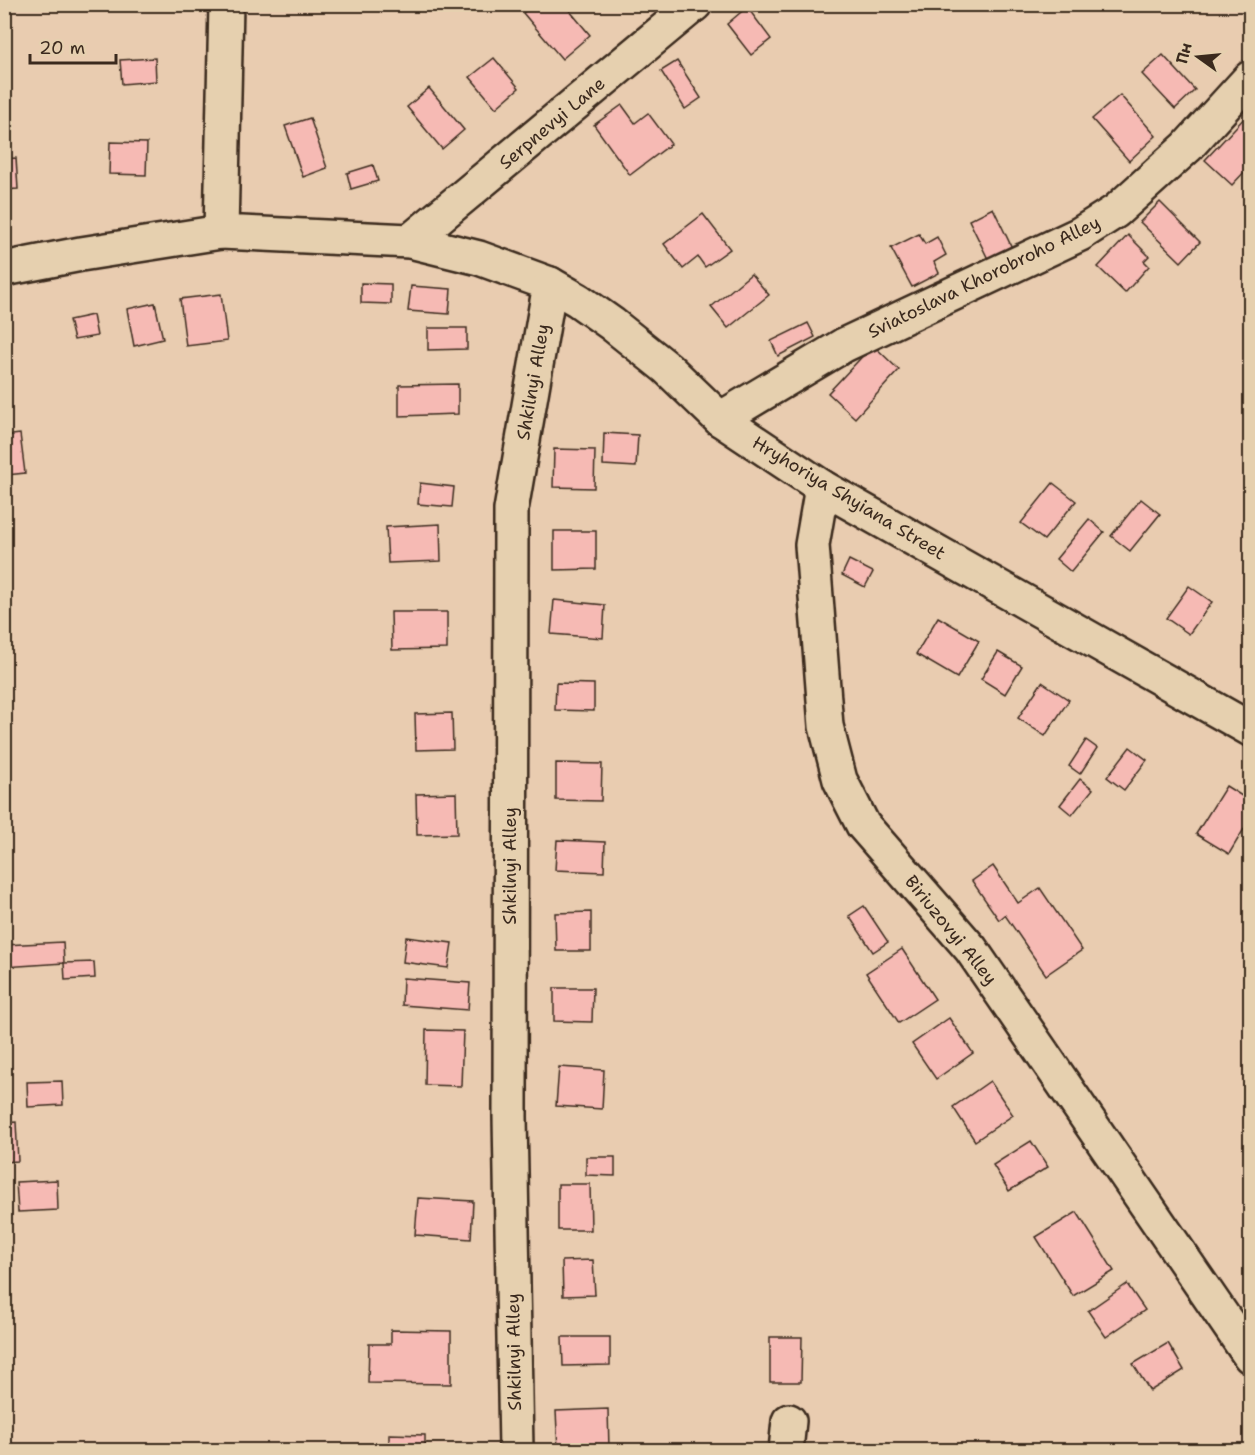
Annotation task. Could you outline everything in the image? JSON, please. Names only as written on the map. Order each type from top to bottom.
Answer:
[{"type":"street","points":[[221,232],[226,4]]},
{"type":"street","name":"Serpnevyi Lane","points":[[410,241],[695,4]]},
{"type":"street","name":"Sviatoslava Khorobroho Alley","points":[[720,419],[844,345],[1071,238],[1098,223],[1116,211],[1187,147],[1251,78]]},
{"type":"street","name":"Hryhoriya Shyiana Street","points":[[4,268],[221,232],[410,241],[479,258],[550,284],[612,324],[666,368],[720,419],[822,487],[1251,729]]},
{"type":"street","name":"Shkilnyi Alley","points":[[516,1450],[510,1117],[511,510],[550,284]]},
{"type":"street","name":"Biriuzovyi Alley","points":[[822,487],[812,545],[826,726],[840,780],[863,825],[971,949],[1251,1356]]},
{"type":"building","points":[[533,4],[564,4],[590,35],[562,59],[523,13]]},
{"type":"building","points":[[747,7],[771,39],[751,55],[727,24]]},
{"type":"building","points":[[1163,55],[1195,90],[1175,109],[1142,74]]},
{"type":"building","points":[[155,58],[156,81],[122,84],[120,60]]},
{"type":"building","points":[[494,58],[519,88],[496,108],[470,77]]},
{"type":"building","points":[[677,61],[701,98],[685,109],[661,71]]},
{"type":"building","points":[[429,88],[464,130],[442,149],[407,107]]},
{"type":"building","points":[[1120,95],[1156,136],[1129,161],[1092,119]]},
{"type":"building","points":[[622,105],[635,123],[648,113],[671,144],[630,175],[594,125]]},
{"type":"building","points":[[1248,114],[1250,116],[1250,166],[1232,185],[1205,160]]},
{"type":"building","points":[[310,118],[327,168],[303,177],[285,126]]},
{"type":"building","points":[[110,142],[147,143],[146,175],[109,174]]},
{"type":"building","points":[[16,158],[18,189],[4,190],[4,159]]},
{"type":"building","points":[[373,165],[378,181],[351,189],[347,173]]},
{"type":"building","points":[[1160,202],[1200,242],[1181,262],[1140,222]]},
{"type":"building","points":[[993,208],[1013,250],[989,261],[969,220]]},
{"type":"building","points":[[703,214],[730,249],[705,267],[698,257],[683,269],[664,244]]},
{"type":"building","points":[[919,234],[925,244],[937,237],[946,255],[934,262],[939,273],[912,287],[891,248]]},
{"type":"building","points":[[1128,235],[1149,256],[1144,261],[1149,266],[1125,293],[1098,267]]},
{"type":"building","points":[[751,274],[769,295],[728,328],[711,307]]},
{"type":"building","points":[[361,283],[391,284],[391,304],[361,303]]},
{"type":"building","points":[[411,286],[451,289],[449,314],[408,311]]},
{"type":"building","points":[[221,294],[227,341],[186,346],[180,299]]},
{"type":"building","points":[[155,303],[163,339],[134,346],[127,309]]},
{"type":"building","points":[[93,315],[97,336],[74,340],[69,320]]},
{"type":"building","points":[[808,323],[815,337],[778,356],[771,341]]},
{"type":"building","points":[[428,328],[467,328],[467,349],[428,350]]},
{"type":"building","points":[[873,345],[899,370],[855,418],[828,393]]},
{"type":"building","points":[[458,384],[458,414],[399,416],[399,385]]},
{"type":"building","points":[[604,433],[638,435],[636,467],[603,465]]},
{"type":"building","points":[[20,434],[25,473],[7,475],[4,436]]},
{"type":"building","points":[[554,449],[595,450],[594,488],[553,487]]},
{"type":"building","points":[[420,483],[454,487],[452,507],[418,504]]},
{"type":"building","points":[[1053,483],[1076,501],[1044,540],[1021,523]]},
{"type":"building","points":[[1141,499],[1160,514],[1130,551],[1111,536]]},
{"type":"building","points":[[1089,519],[1104,532],[1071,572],[1056,559]]},
{"type":"building","points":[[440,524],[441,561],[388,563],[386,527]]},
{"type":"building","points":[[554,531],[596,531],[596,569],[554,570]]},
{"type":"building","points":[[849,560],[873,572],[865,587],[842,575]]},
{"type":"building","points":[[1189,586],[1212,602],[1189,634],[1166,618]]},
{"type":"building","points":[[554,600],[605,605],[603,638],[551,634]]},
{"type":"building","points":[[391,612],[447,612],[447,649],[392,650]]},
{"type":"building","points":[[938,617],[979,641],[957,678],[916,654]]},
{"type":"building","points":[[998,652],[1022,666],[1005,694],[981,679]]},
{"type":"building","points":[[1042,682],[1069,700],[1045,736],[1018,718]]},
{"type":"building","points":[[556,683],[594,684],[594,711],[555,710]]},
{"type":"building","points":[[452,713],[453,749],[416,750],[415,714]]},
{"type":"building","points":[[1086,740],[1097,748],[1080,774],[1069,766]]},
{"type":"building","points":[[1130,747],[1147,760],[1124,790],[1107,777]]},
{"type":"building","points":[[556,763],[602,764],[601,801],[556,800]]},
{"type":"building","points":[[1080,779],[1093,789],[1072,815],[1060,805]]},
{"type":"building","points":[[1226,786],[1250,801],[1250,819],[1229,854],[1196,834]]},
{"type":"building","points":[[456,793],[457,834],[417,835],[416,794]]},
{"type":"building","points":[[557,840],[605,842],[604,872],[555,870]]},
{"type":"building","points":[[993,866],[1018,903],[1040,888],[1082,950],[1046,975],[1005,915],[999,920],[972,881]]},
{"type":"building","points":[[864,906],[888,942],[873,952],[849,916]]},
{"type":"building","points":[[591,912],[591,951],[556,951],[555,913]]},
{"type":"building","points":[[406,937],[452,943],[448,968],[403,962]]},
{"type":"building","points":[[63,942],[64,963],[4,967],[4,945]]},
{"type":"building","points":[[902,949],[935,999],[899,1023],[866,973]]},
{"type":"building","points":[[94,962],[95,978],[65,980],[64,963]]},
{"type":"building","points":[[403,978],[470,983],[468,1010],[402,1005]]},
{"type":"building","points":[[554,988],[593,988],[592,1022],[554,1021]]},
{"type":"building","points":[[949,1018],[973,1053],[936,1079],[912,1044]]},
{"type":"building","points":[[426,1030],[463,1031],[461,1086],[425,1085]]},
{"type":"building","points":[[559,1067],[604,1070],[602,1109],[556,1106]]},
{"type":"building","points":[[62,1081],[63,1105],[28,1107],[27,1082]]},
{"type":"building","points":[[990,1081],[1013,1115],[975,1141],[953,1107]]},
{"type":"building","points":[[16,1122],[18,1161],[4,1162],[4,1123]]},
{"type":"building","points":[[1031,1141],[1048,1167],[1009,1191],[993,1165]]},
{"type":"building","points":[[586,1157],[615,1157],[615,1176],[586,1175]]},
{"type":"building","points":[[57,1180],[58,1210],[18,1212],[16,1182]]},
{"type":"building","points":[[558,1184],[590,1184],[591,1230],[558,1230]]},
{"type":"building","points":[[418,1198],[473,1201],[471,1239],[415,1235]]},
{"type":"building","points":[[1077,1212],[1114,1271],[1073,1296],[1036,1237]]},
{"type":"building","points":[[593,1260],[595,1295],[563,1296],[562,1261]]},
{"type":"building","points":[[1127,1284],[1145,1310],[1106,1337],[1088,1311]]},
{"type":"building","points":[[391,1330],[451,1331],[451,1384],[368,1383],[369,1344],[391,1344]]},
{"type":"building","points":[[562,1337],[610,1337],[610,1365],[563,1366]]},
{"type":"building","points":[[770,1337],[802,1337],[801,1382],[770,1382]]},
{"type":"building","points":[[1168,1343],[1184,1370],[1150,1391],[1133,1364]]},
{"type":"building","points":[[608,1409],[609,1449],[558,1450],[556,1411]]},
{"type":"building","points":[[389,1434],[425,1435],[425,1450],[389,1450]]}]
